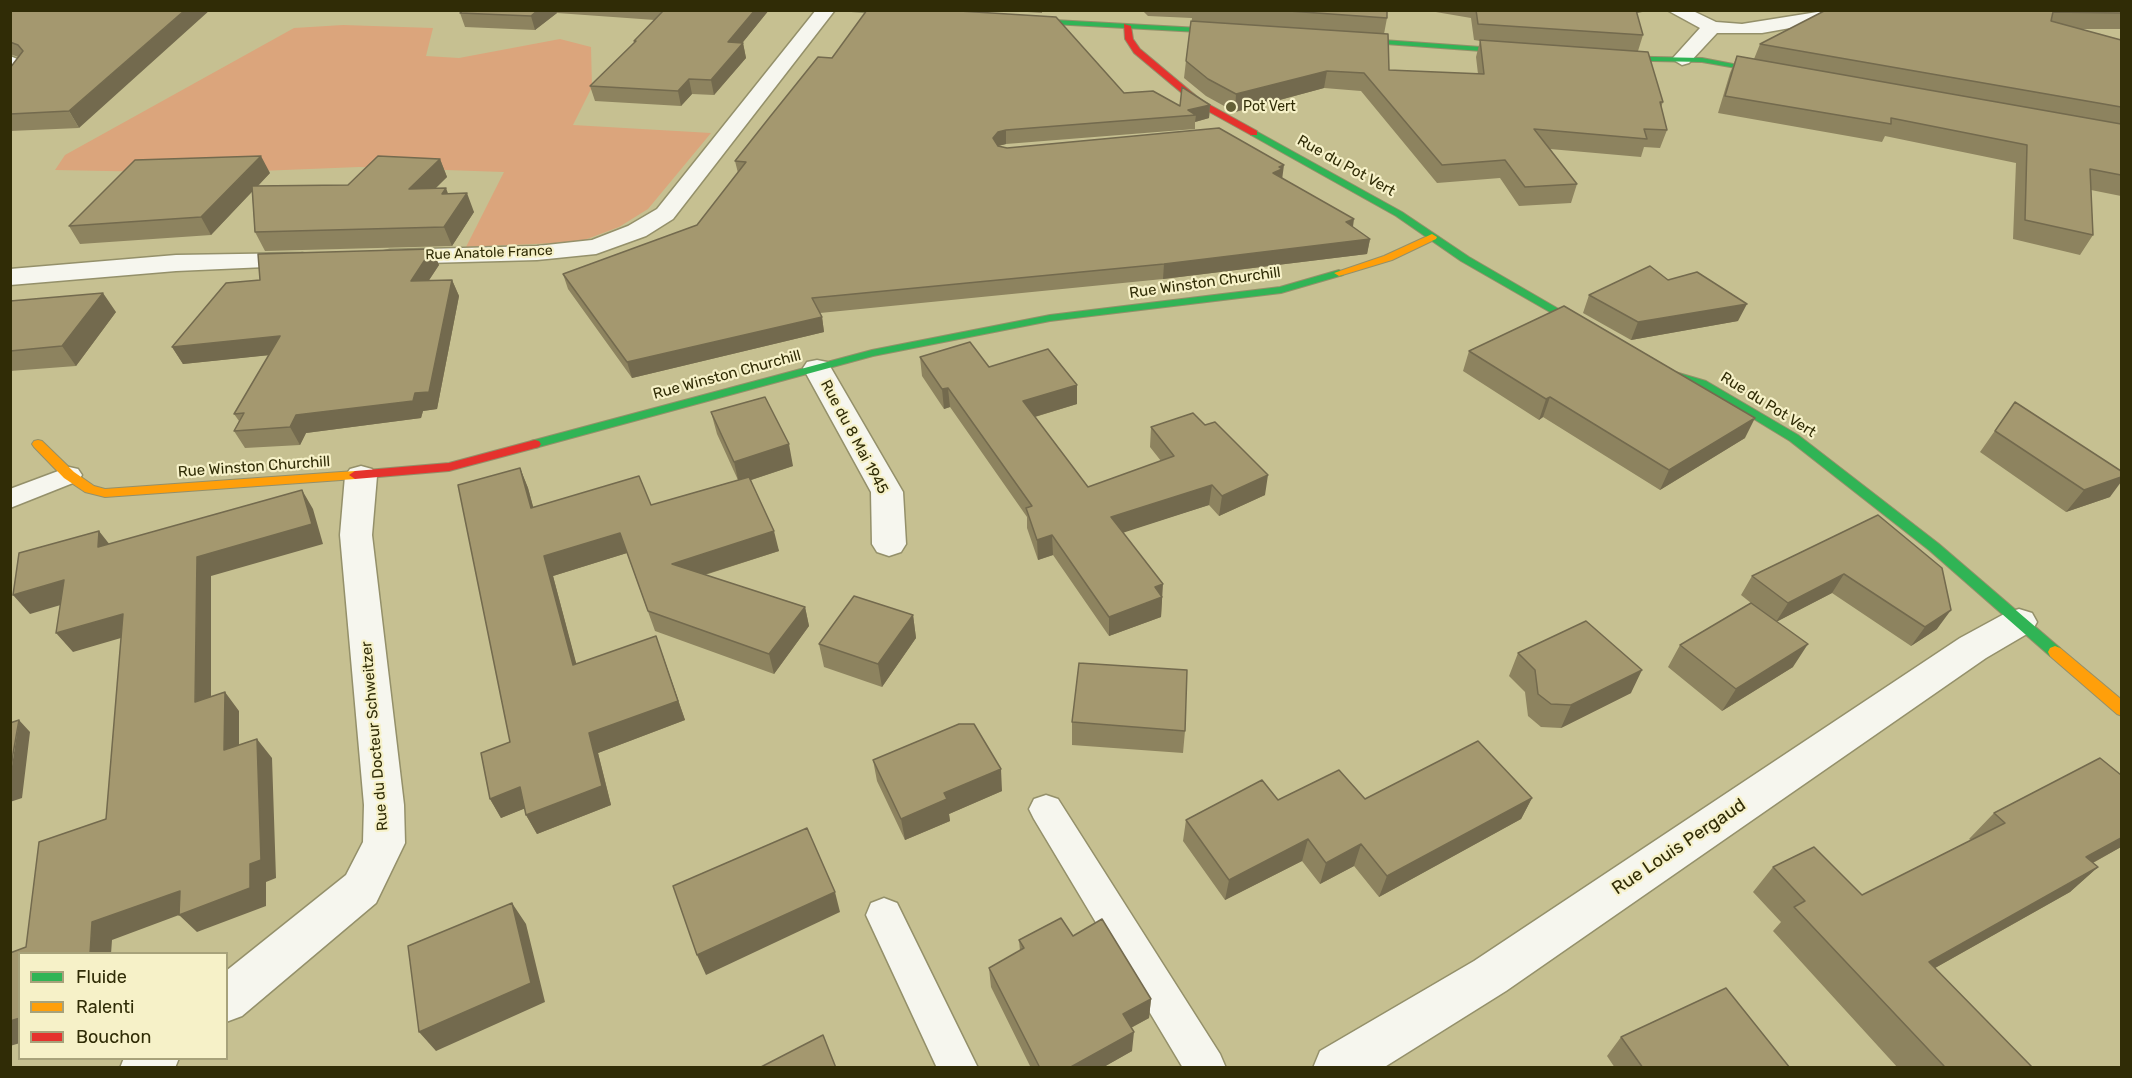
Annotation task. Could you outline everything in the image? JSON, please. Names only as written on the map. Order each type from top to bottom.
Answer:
[{"type":"street","name":"Rue Anatole France","points":[[363,258],[596,247],[637,231],[665,214],[826,10]]},
{"type":"street","points":[[842,10],[932,15]]},
{"type":"street","points":[[1676,10],[1713,27],[1762,28],[1863,10]]},
{"type":"street","points":[[1003,19],[1252,33]]},
{"type":"street","name":"Rue du Pot Vert","points":[[1127,26],[1129,39],[1137,51],[1197,102],[1240,128],[1399,214],[1465,259],[1609,341]]},
{"type":"street","points":[[1682,60],[1713,27]]},
{"type":"street","points":[[1324,38],[1535,53]]},
{"type":"street","points":[[1592,57],[1650,61],[1702,60],[1795,77]]},
{"type":"street","points":[[10,62],[20,67],[10,81]]},
{"type":"street","points":[[1219,134],[1240,128]]},
{"type":"street","name":"Rue Winston Churchill","points":[[38,444],[69,475],[90,489],[105,493],[361,476],[449,467],[872,353],[1050,318],[1281,290],[1388,258],[1432,237]]},
{"type":"street","points":[[10,277],[176,263],[327,259]]},
{"type":"street","name":"Rue du Pot Vert","points":[[1630,353],[1661,371],[1702,383],[1794,438],[1934,547],[2121,710]]},
{"type":"street","name":"Rue du 8 Mai 1945","points":[[817,368],[887,492],[889,544]]},
{"type":"street","name":"Rue du Docteur Schweitzer","points":[[228,998],[361,889],[384,843],[384,806],[356,535],[361,476]]},
{"type":"street","name":"Rue Louis Pergaud","points":[[1337,1068],[1490,976],[1973,648],[2019,622]]},
{"type":"lane","points":[[10,499],[69,475]]},
{"type":"lane","points":[[1046,809],[1206,1068]]},
{"type":"lane","points":[[884,915],[958,1068]]},
{"type":"shaded area","points":[[343,25],[433,28],[426,56],[459,58],[560,39],[591,47],[592,87],[573,125],[711,133],[648,209],[619,227],[579,242],[466,247],[504,172],[359,167],[210,173],[55,170],[65,155],[294,28]]},
{"type":"building","points":[[10,10],[185,10],[69,111],[10,114],[10,68],[23,51],[18,45],[10,42]]},
{"type":"building","points":[[463,10],[538,10],[531,16],[460,13]]},
{"type":"building","points":[[664,10],[755,10],[728,42],[743,43],[711,80],[689,79],[678,91],[590,86],[636,41],[634,41]]},
{"type":"building","points":[[867,10],[943,10],[1056,17],[1124,93],[1153,91],[1180,106],[1182,87],[1210,105],[1188,110],[1196,115],[1006,130],[998,132],[993,138],[998,146],[1007,148],[1219,128],[1284,165],[1279,167],[1282,169],[1273,173],[1354,219],[1346,222],[1370,239],[1164,264],[812,298],[822,317],[627,362],[563,274],[697,225],[746,162],[735,161],[769,118],[818,57],[832,58]]},
{"type":"building","points":[[1275,10],[1387,10],[1387,18]]},
{"type":"building","points":[[1476,10],[1636,10],[1643,35],[1478,24]]},
{"type":"building","points":[[1826,10],[2121,10],[2121,13],[2053,12],[2051,21],[2121,40],[2121,107],[1760,44]]},
{"type":"building","points":[[1191,21],[1388,34],[1389,70],[1484,74],[1480,40],[1648,52],[1663,102],[1660,102],[1667,130],[1644,129],[1647,139],[1534,129],[1577,184],[1525,187],[1505,160],[1442,165],[1364,73],[1327,71],[1236,94],[1208,79],[1186,61]]},
{"type":"building","points":[[1737,56],[2121,124],[2121,175],[2090,169],[2093,235],[2025,220],[2027,145],[1891,118],[1891,124],[1725,96]]},
{"type":"building","points":[[261,156],[201,217],[69,226],[135,160]]},
{"type":"building","points":[[378,156],[440,159],[409,189],[446,188],[442,194],[467,193],[444,227],[255,232],[252,186],[348,185]]},
{"type":"building","points":[[432,249],[411,281],[452,280],[429,392],[415,393],[413,401],[296,415],[290,427],[234,431],[244,413],[234,414],[280,336],[172,347],[226,283],[260,280],[258,254]]},
{"type":"building","points":[[1650,266],[1668,280],[1697,272],[1747,304],[1638,322],[1589,295]]},
{"type":"building","points":[[103,293],[62,346],[10,351],[10,301]]},
{"type":"building","points":[[1564,306],[1755,418],[1669,470],[1550,397],[1546,399],[1469,351]]},
{"type":"building","points":[[970,342],[989,367],[1048,349],[1077,385],[1023,401],[1088,487],[1174,456],[1151,427],[1193,413],[1205,425],[1215,422],[1268,475],[1222,496],[1212,485],[1111,517],[1163,584],[1155,587],[1162,597],[1109,617],[1052,535],[1037,540],[1026,508],[1032,506],[948,388],[942,389],[920,357]]},
{"type":"building","points":[[765,397],[789,444],[734,462],[711,412]]},
{"type":"building","points":[[2015,402],[2121,471],[2121,477],[2084,490],[1995,431]]},
{"type":"building","points":[[520,468],[531,508],[639,476],[651,505],[749,477],[774,531],[672,564],[805,607],[769,654],[648,611],[620,533],[544,556],[573,665],[656,636],[678,701],[589,733],[602,786],[526,815],[520,787],[490,799],[481,753],[510,742],[458,485]]},
{"type":"building","points":[[302,490],[312,524],[197,557],[195,702],[225,692],[224,750],[257,739],[261,860],[250,864],[250,888],[179,915],[180,891],[92,922],[90,952],[18,952],[18,1019],[10,1021],[10,953],[26,947],[39,842],[106,819],[123,614],[56,633],[64,580],[13,595],[19,553],[99,531],[98,547]]},
{"type":"building","points":[[1878,515],[1942,568],[1951,610],[1925,627],[1844,574],[1788,603],[1752,576]]},
{"type":"building","points":[[854,596],[913,615],[878,664],[819,644]]},
{"type":"building","points":[[1751,603],[1808,644],[1736,689],[1680,645]]},
{"type":"building","points":[[1586,621],[1642,670],[1571,705],[1551,704],[1538,694],[1535,670],[1518,653]]},
{"type":"building","points":[[1079,663],[1187,670],[1185,731],[1072,722]]},
{"type":"building","points":[[19,720],[13,754],[10,779],[10,723]]},
{"type":"building","points":[[959,724],[974,724],[1001,769],[944,793],[947,799],[901,819],[873,760]]},
{"type":"building","points":[[1478,741],[1532,798],[1387,876],[1361,844],[1326,863],[1308,839],[1229,880],[1186,820],[1262,780],[1278,800],[1339,770],[1365,799]]},
{"type":"building","points":[[2100,758],[2121,775],[2121,838],[2086,857],[2098,867],[1929,962],[2033,1068],[1941,1068],[1944,1066],[1794,907],[1805,901],[1773,867],[1814,847],[1862,895],[2005,823],[1994,813]]},
{"type":"building","points":[[807,828],[835,892],[697,955],[673,886]]},
{"type":"building","points":[[512,903],[531,983],[419,1032],[408,946]]},
{"type":"building","points":[[1061,918],[1073,936],[1102,919],[1151,999],[1123,1014],[1134,1032],[1069,1068],[1040,1068],[989,968],[1024,948],[1019,940]]},
{"type":"building","points":[[1726,988],[1790,1068],[1643,1068],[1621,1037]]},
{"type":"building","points":[[823,1035],[836,1068],[759,1068]]},
{"type":"traffic: fast","points":[[1018,20],[1236,32]]},
{"type":"traffic: fast","points":[[1344,39],[1523,52]]},
{"type":"traffic: fast","points":[[1607,58],[1702,60],[1776,73]]},
{"type":"traffic: fast","points":[[1254,133],[1399,214],[1465,259],[1594,333]]},
{"type":"traffic: fast","points":[[535,444],[872,353],[1050,318],[1281,290],[1339,273]]},
{"type":"traffic: fast","points":[[1647,363],[1661,371],[1702,383],[1794,438],[1934,547],[2055,652]]},
{"type":"traffic: slow","points":[[842,10],[912,14]]},
{"type":"traffic: slow","points":[[1339,273],[1388,258],[1432,237]]},
{"type":"traffic: slow","points":[[38,444],[69,475],[90,489],[105,493],[355,475]]},
{"type":"traffic: slow","points":[[2055,652],[2122,710]]},
{"type":"traffic: jam","points":[[1127,26],[1129,39],[1137,51],[1198,102],[1254,133]]},
{"type":"traffic: jam","points":[[355,475],[449,467],[535,444]]},
{"type":"place","name":"Pot Vert","points":[[1231,107]]}]
